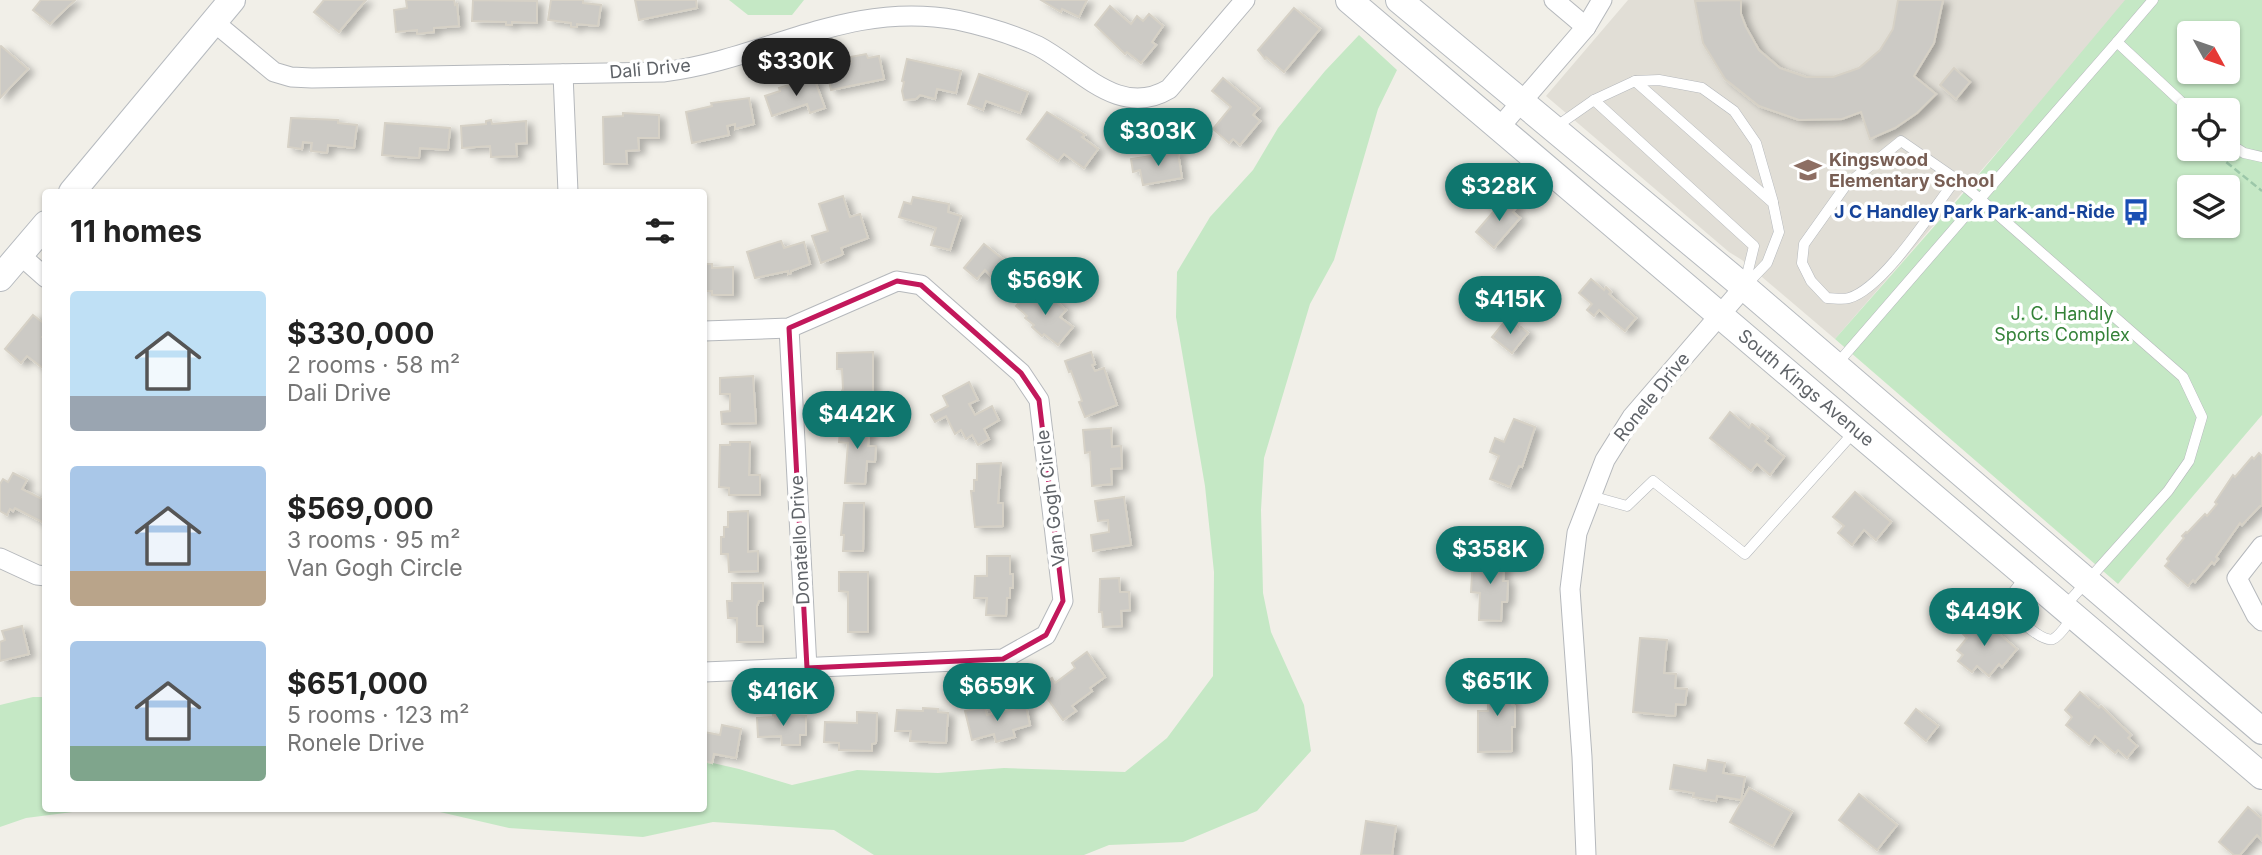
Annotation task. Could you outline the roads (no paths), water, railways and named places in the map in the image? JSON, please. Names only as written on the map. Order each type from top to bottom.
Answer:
[{"type":"main road","points":[[75,189],[232,0]]},
{"type":"main road","name":"South Kings Avenue","points":[[1349,0],[2262,776]]},
{"type":"main road","name":"South Kings Avenue","points":[[1399,0],[1744,287],[2262,731]]},
{"type":"main road","points":[[0,278],[42,229]]},
{"type":"street","name":"Dali Drive","points":[[214,22],[267,67],[291,77],[563,74],[677,70],[713,62],[838,22],[869,16],[908,14],[955,19],[1010,34],[1058,58],[1107,92],[1122,98],[1140,99],[1162,93],[1175,83],[1245,0]]},
{"type":"street","points":[[1554,0],[1586,27]]},
{"type":"street","points":[[1499,128],[1586,27],[1602,0]]},
{"type":"street","points":[[563,74],[568,189]]},
{"type":"street","points":[[20,255],[42,274]]},
{"type":"street","name":"Van Gogh Circle","points":[[707,331],[789,328],[897,281],[921,285],[1021,373],[1039,400],[1063,601],[1046,635],[1003,659],[707,672]]},
{"type":"street","name":"Ronele Drive","points":[[1586,855],[1570,589],[1577,533],[1605,460],[1632,417],[1744,287]]},
{"type":"street","name":"Donatello Drive","points":[[789,328],[807,667]]},
{"type":"street","points":[[2262,547],[2237,578],[2256,615],[2262,621]]},
{"type":"street","points":[[0,558],[42,576]]},
{"type":"lane","points":[[1836,366],[2153,0]]},
{"type":"lane","points":[[2116,42],[2177,98]]},
{"type":"lane","points":[[1553,129],[1594,100],[1635,81],[1659,80],[1702,88],[1734,111],[1756,143],[1779,232],[1767,263],[1744,287]]},
{"type":"lane","points":[[1635,81],[1773,203]]},
{"type":"lane","points":[[1594,100],[1754,246],[1744,287]]},
{"type":"lane","points":[[1956,179],[1892,263],[1868,289],[1847,299],[1827,298],[1811,281],[1802,263],[1804,244],[1846,185],[1901,141],[1956,179],[1980,199],[2183,377],[2202,416],[2189,461],[2168,491],[2087,581],[2055,638],[2049,640],[2036,634],[2003,605],[2026,575]]},
{"type":"lane","points":[[2240,150],[2262,158]]},
{"type":"lane","points":[[1590,496],[1627,506],[1653,481],[1745,554],[1856,430]]},
{"type":"place","name":"Kingswood Elementary School","points":[[1808,170]]},
{"type":"place","name":"J C Handley Park Park-and-Ride","points":[[2136,212]]},
{"type":"park label","name":"J. C. Handly Sports Complex","points":[[2062,324]]}]
